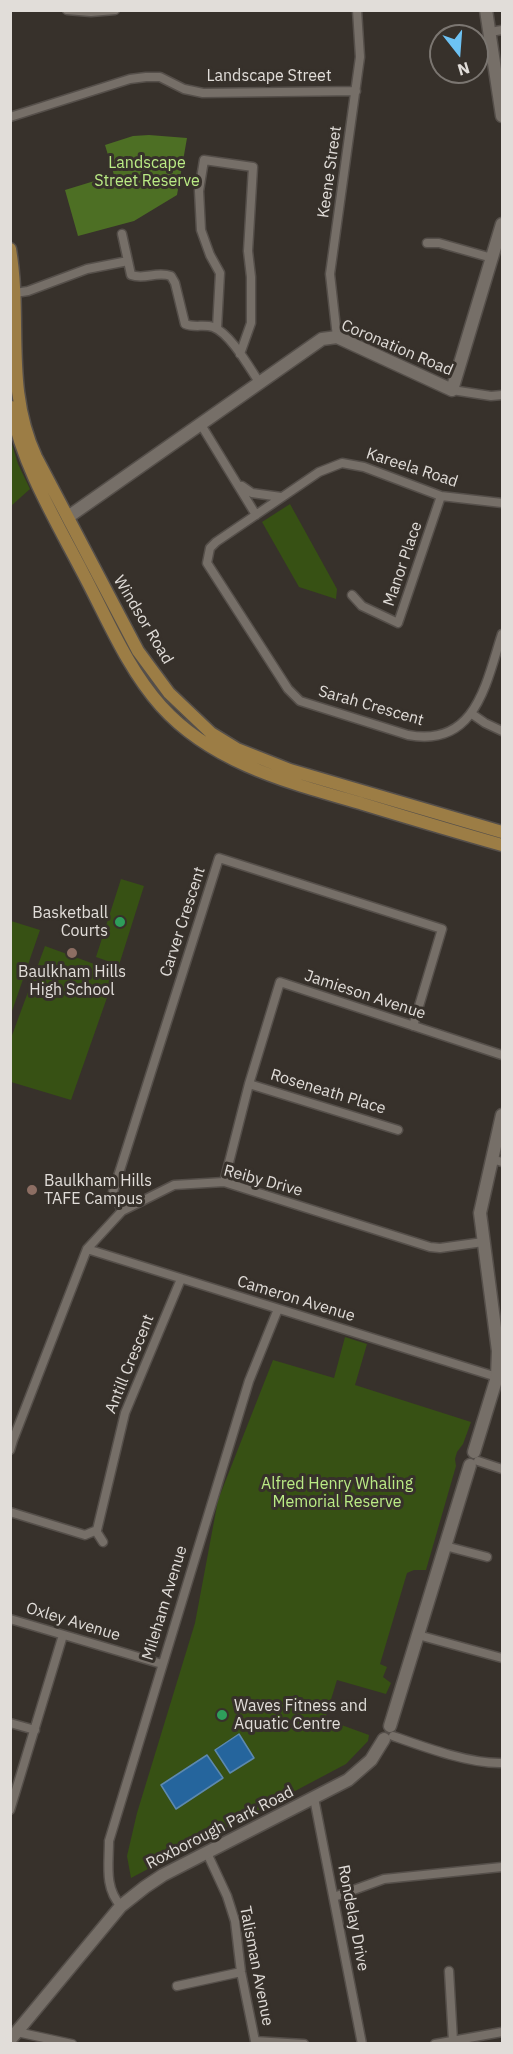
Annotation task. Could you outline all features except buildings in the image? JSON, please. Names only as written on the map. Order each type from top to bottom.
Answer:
[{"type":"main road","name":"Windsor Road","points":[[10,249],[15,293],[13,312],[16,380],[22,421],[63,520],[126,655],[144,686],[163,708],[192,734],[216,751],[250,767],[302,786],[502,845]]},
{"type":"main road","name":"Windsor Road","points":[[10,407],[25,458],[88,559],[138,651],[169,693],[211,733],[237,749],[290,770],[502,832]]},
{"type":"street","points":[[67,10],[91,12],[115,10]]},
{"type":"street","name":"Keene Street","points":[[337,337],[330,268],[360,57],[357,10]]},
{"type":"street","points":[[486,10],[502,116]]},
{"type":"street","points":[[490,32],[502,30]]},
{"type":"street","name":"Landscape Street","points":[[10,117],[130,79],[146,77],[160,77],[184,89],[203,93],[356,91]]},
{"type":"street","points":[[217,328],[220,273],[210,255],[201,230],[199,191],[204,160],[253,167],[248,251],[251,277],[251,323],[240,354]]},
{"type":"street","name":"Coronation Road","points":[[63,520],[322,339],[337,337],[452,390],[502,224]]},
{"type":"street","points":[[122,234],[131,275],[137,277],[162,273],[171,276],[185,324],[192,327],[217,328],[230,339],[259,382]]},
{"type":"street","points":[[427,243],[439,243],[492,258]]},
{"type":"street","points":[[15,293],[28,291],[87,269],[128,261]]},
{"type":"street","points":[[452,390],[502,395]]},
{"type":"street","points":[[200,423],[256,515]]},
{"type":"street","name":"Kareela Road","points":[[256,515],[319,472],[342,463],[364,466],[441,496],[502,503]]},
{"type":"street","points":[[239,484],[252,493],[281,497]]},
{"type":"street","name":"Manor Place","points":[[352,595],[363,606],[398,623],[441,496]]},
{"type":"street","name":"Sarah Crescent","points":[[256,515],[210,548],[207,563],[293,695],[309,704],[418,737],[430,737],[452,730],[472,714],[479,703],[502,634]]},
{"type":"street","points":[[472,714],[502,731]]},
{"type":"street","name":"Carver Crescent","points":[[123,1211],[113,1192],[219,858],[442,929],[413,1026]]},
{"type":"street","name":"Jamieson Avenue","points":[[224,1182],[249,1084],[280,982],[502,1055]]},
{"type":"street","name":"Roseneath Place","points":[[249,1084],[398,1130]]},
{"type":"street","name":"Roxborough Park Road","points":[[14,2036],[121,1906],[154,1880],[356,1775],[376,1754],[389,1734],[497,1377],[498,1352],[480,1213],[497,1161],[502,1115]]},
{"type":"street","name":"Reiby Drive","points":[[10,1450],[87,1249],[123,1211],[174,1185],[224,1182],[430,1247],[440,1248],[483,1242]]},
{"type":"street","name":"Cameron Avenue","points":[[87,1249],[497,1377]]},
{"type":"street","name":"Antill Crescent","points":[[96,1532],[125,1413],[181,1280]]},
{"type":"street","name":"Mileham Avenue","points":[[121,1906],[114,1899],[109,1886],[109,1841],[249,1381],[278,1309]]},
{"type":"street","points":[[474,1459],[502,1469]]},
{"type":"street","points":[[10,1512],[85,1535],[96,1532],[103,1542]]},
{"type":"street","points":[[445,1546],[488,1557]]},
{"type":"street","name":"Oxley Avenue","points":[[10,1619],[162,1664]]},
{"type":"street","points":[[10,1810],[63,1635]]},
{"type":"street","points":[[418,1635],[502,1658]]},
{"type":"street","points":[[10,1723],[35,1730]]},
{"type":"street","points":[[389,1734],[451,1754],[491,1763],[502,1763]]},
{"type":"street","name":"Rondelay Drive","points":[[314,1798],[362,2043]]},
{"type":"street","name":"Talisman Avenue","points":[[207,1853],[235,1921],[241,1972],[255,2041],[303,2043]]},
{"type":"street","points":[[334,1896],[384,1880],[502,1867]]},
{"type":"street","points":[[449,1971],[453,2041]]},
{"type":"street","points":[[177,1986],[241,1972]]},
{"type":"street","points":[[435,2043],[502,2032]]},
{"type":"street","points":[[14,2036],[72,2043]]},
{"type":"green space","name":"Landscape Street Reserve","points":[[133,136],[187,138],[177,195],[134,221],[78,236],[65,190],[114,175],[105,145]]},
{"type":"green space","points":[[11,441],[18,464],[30,489],[11,506]]},
{"type":"green space","points":[[290,504],[337,589],[336,599],[299,587],[262,522]]},
{"type":"green space","name":"Basketball Courts","points":[[121,879],[144,886],[119,965],[96,957]]},
{"type":"green space","points":[[10,921],[40,930],[11,1014]]},
{"type":"green space","points":[[45,946],[116,972],[71,1100],[11,1082],[11,1038]]},
{"type":"green space","name":"Alfred Henry Whaling Memorial Reserve","points":[[345,1337],[367,1344],[355,1385],[471,1422],[463,1444],[457,1452],[456,1466],[426,1570],[414,1570],[407,1573],[380,1664],[387,1667],[383,1677],[391,1683],[386,1694],[337,1680],[325,1719],[369,1735],[368,1741],[346,1764],[131,1878],[127,1856],[137,1813],[195,1623],[218,1500],[273,1360],[334,1378]]},
{"type":"water","points":[[239,1734],[254,1758],[230,1773],[215,1750]]},
{"type":"water","points":[[207,1755],[223,1778],[176,1809],[161,1785]]},
{"type":"place","name":"Basketball Courts","points":[[120,922]]},
{"type":"place","name":"Baulkham Hills High School","points":[[72,953]]},
{"type":"place","name":"Baulkham Hills TAFE Campus","points":[[32,1190]]},
{"type":"place","name":"Waves Fitness and Aquatic Centre","points":[[222,1715]]}]
